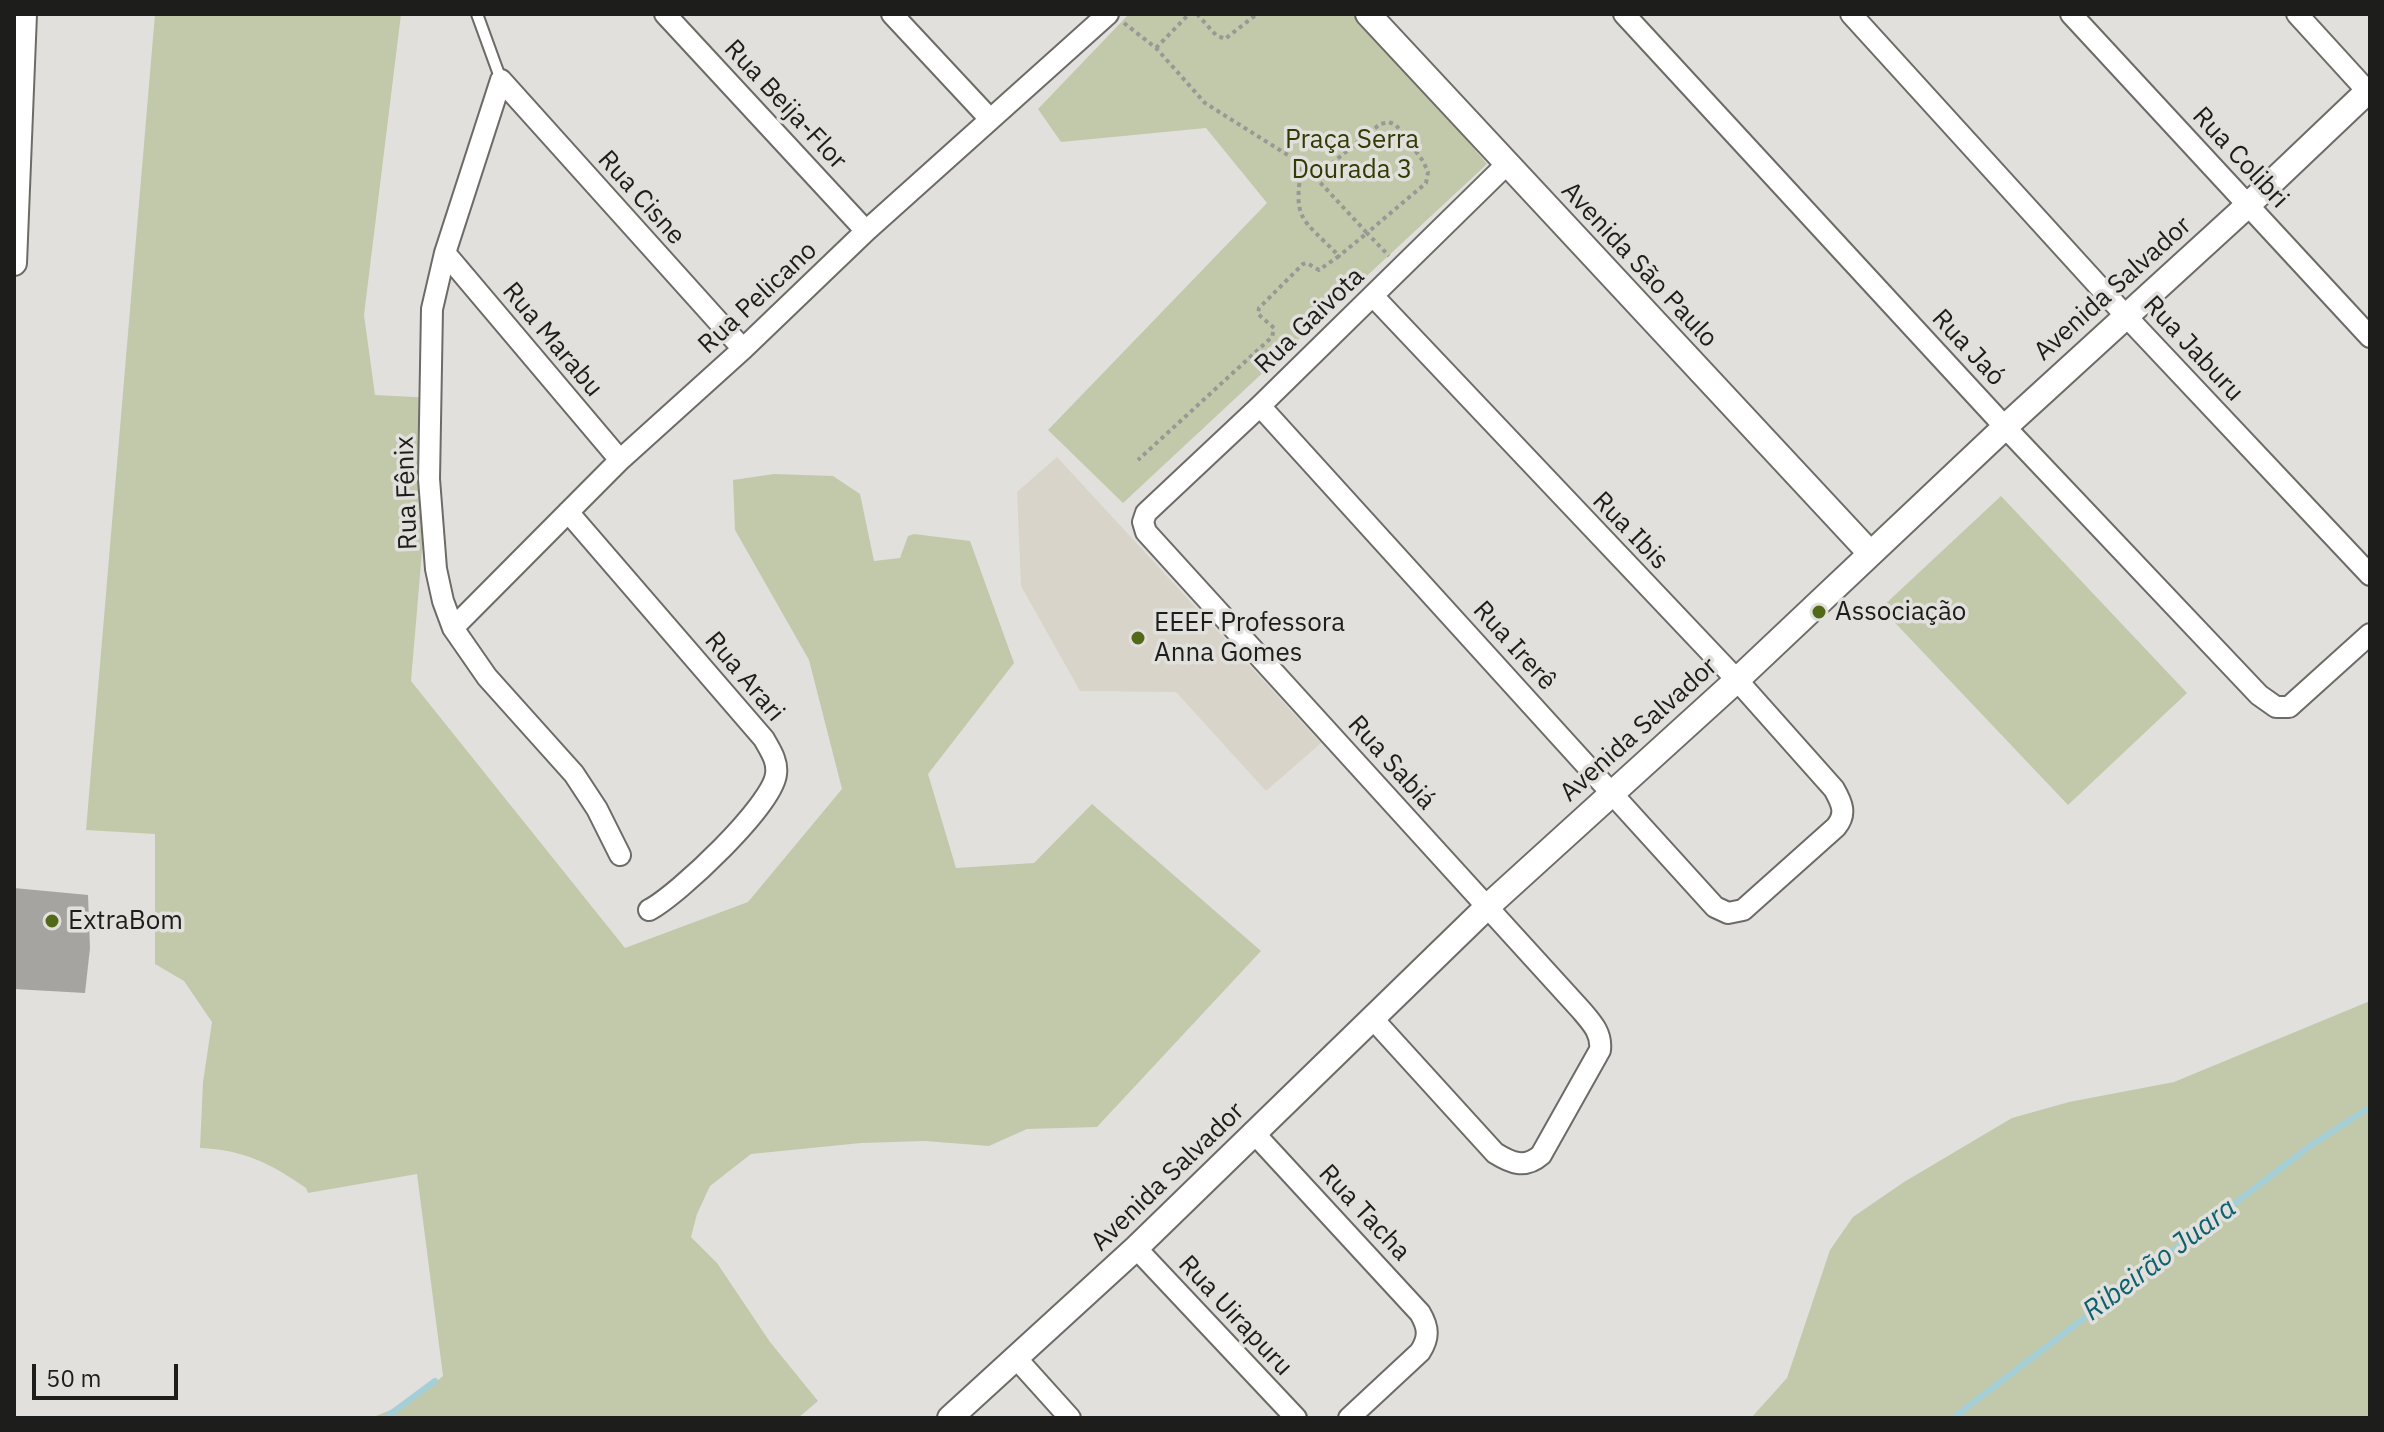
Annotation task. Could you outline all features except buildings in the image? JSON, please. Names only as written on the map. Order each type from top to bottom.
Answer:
[{"type":"street","points":[[14,259],[24,14]]},
{"type":"street","name":"Rua Beija-Flor","points":[[665,14],[866,231]]},
{"type":"street","points":[[892,14],[990,119]]},
{"type":"street","name":"Avenida São Paulo","points":[[1368,14],[1870,553]]},
{"type":"street","name":"Rua Jaó","points":[[1624,14],[2005,427],[2268,702],[2281,708],[2289,707],[2370,634]]},
{"type":"street","name":"Rua Jaburu","points":[[1851,14],[2125,315],[2370,575]]},
{"type":"street","name":"Rua Colibri","points":[[2071,14],[2370,337]]},
{"type":"street","points":[[2297,14],[2369,91]]},
{"type":"street","name":"Rua Pelicano","points":[[453,628],[620,460],[743,349],[866,231],[990,119],[1116,18]]},
{"type":"street","name":"Rua Fênix","points":[[501,80],[445,253],[432,309],[429,479],[436,569],[453,628],[487,677],[574,774],[597,809],[620,855]]},
{"type":"street","name":"Rua Cisne","points":[[501,80],[743,349]]},
{"type":"street","name":"Avenida Salvador","points":[[950,1418],[1136,1248],[1487,907],[1737,680],[2125,315],[2369,91]]},
{"type":"street","name":"Rua Gaivota","points":[[1146,513],[1507,164]]},
{"type":"street","name":"Rua Marabu","points":[[445,253],[620,460]]},
{"type":"street","name":"Rua Ibis","points":[[1373,296],[1737,680],[1834,789],[1843,807],[1843,815],[1836,827],[1743,910],[1733,914]]},
{"type":"street","name":"Rua Irerê","points":[[1260,406],[1701,892],[1720,910],[1733,914]]},
{"type":"street","name":"Rua Arari","points":[[568,512],[764,739],[776,766],[771,791],[730,838],[695,875],[649,910]]},
{"type":"street","name":"Rua Sabiá","points":[[1146,513],[1143,522],[1146,532],[1595,1027],[1600,1036],[1600,1050],[1541,1155],[1535,1160],[1517,1164],[1495,1153],[1373,1019]]},
{"type":"street","name":"Rua Tacha","points":[[1253,1132],[1420,1313],[1428,1334],[1426,1343],[1413,1360],[1349,1418]]},
{"type":"street","name":"Rua Uirapuru","points":[[1136,1248],[1296,1418]]},
{"type":"street","points":[[1016,1358],[1070,1418]]},
{"type":"lane","points":[[477,14],[501,80]]},
{"type":"path","points":[[1156,48],[1189,14]]},
{"type":"path","points":[[1197,14],[1222,39],[1228,38],[1257,14]]},
{"type":"path","points":[[1116,18],[1156,48],[1205,103],[1302,164],[1401,269]]},
{"type":"path","points":[[1138,460],[1272,337],[1274,328],[1258,314],[1259,308],[1303,264],[1319,270],[1426,183],[1428,177],[1423,161],[1396,125],[1389,122],[1380,124],[1325,169],[1302,164]]},
{"type":"path","points":[[1302,164],[1297,198],[1299,212],[1302,219],[1339,256]]},
{"type":"shaded area","name":"EEEF Professora Anna Gomes","points":[[1057,457],[1321,743],[1266,791],[1176,692],[1080,691],[1021,586],[1017,492]]},
{"type":"green space","points":[[155,14],[401,14],[364,315],[375,395],[435,398],[411,681],[625,948],[748,902],[842,789],[809,660],[735,530],[733,480],[774,474],[833,476],[860,494],[874,561],[900,558],[908,536],[914,534],[970,541],[1014,663],[928,774],[956,868],[1034,863],[1092,804],[1261,951],[1097,1127],[1027,1129],[989,1146],[925,1141],[861,1143],[751,1154],[710,1186],[697,1214],[691,1237],[717,1263],[770,1342],[818,1401],[798,1418],[371,1418],[413,1401],[443,1376],[417,1174],[308,1193],[293,1179],[256,1159],[200,1148],[203,1082],[212,1022],[184,981],[155,964],[155,834],[86,830]]},
{"type":"green space","name":"Praça Serra Dourada 3","points":[[1129,14],[1360,14],[1487,164],[1123,503],[1048,430],[1267,203],[1206,128],[1061,142],[1038,109]]},
{"type":"green space","points":[[2001,496],[2187,693],[2068,805],[1881,608]]},
{"type":"green space","points":[[2370,1001],[2370,1418],[1751,1418],[1787,1378],[1830,1250],[1853,1217],[1904,1182],[2012,1118],[2069,1102],[2174,1082]]},
{"type":"waterway","name":"Ribeirão Juara","points":[[1953,1418],[2310,1146],[2370,1107]]},
{"type":"waterway","points":[[385,1418],[435,1381]]},
{"type":"place","name":"Associação","points":[[1819,612]]},
{"type":"place","name":"EEEF Professora Anna Gomes","points":[[1138,638]]},
{"type":"place","name":"ExtraBom","points":[[52,921]]}]
